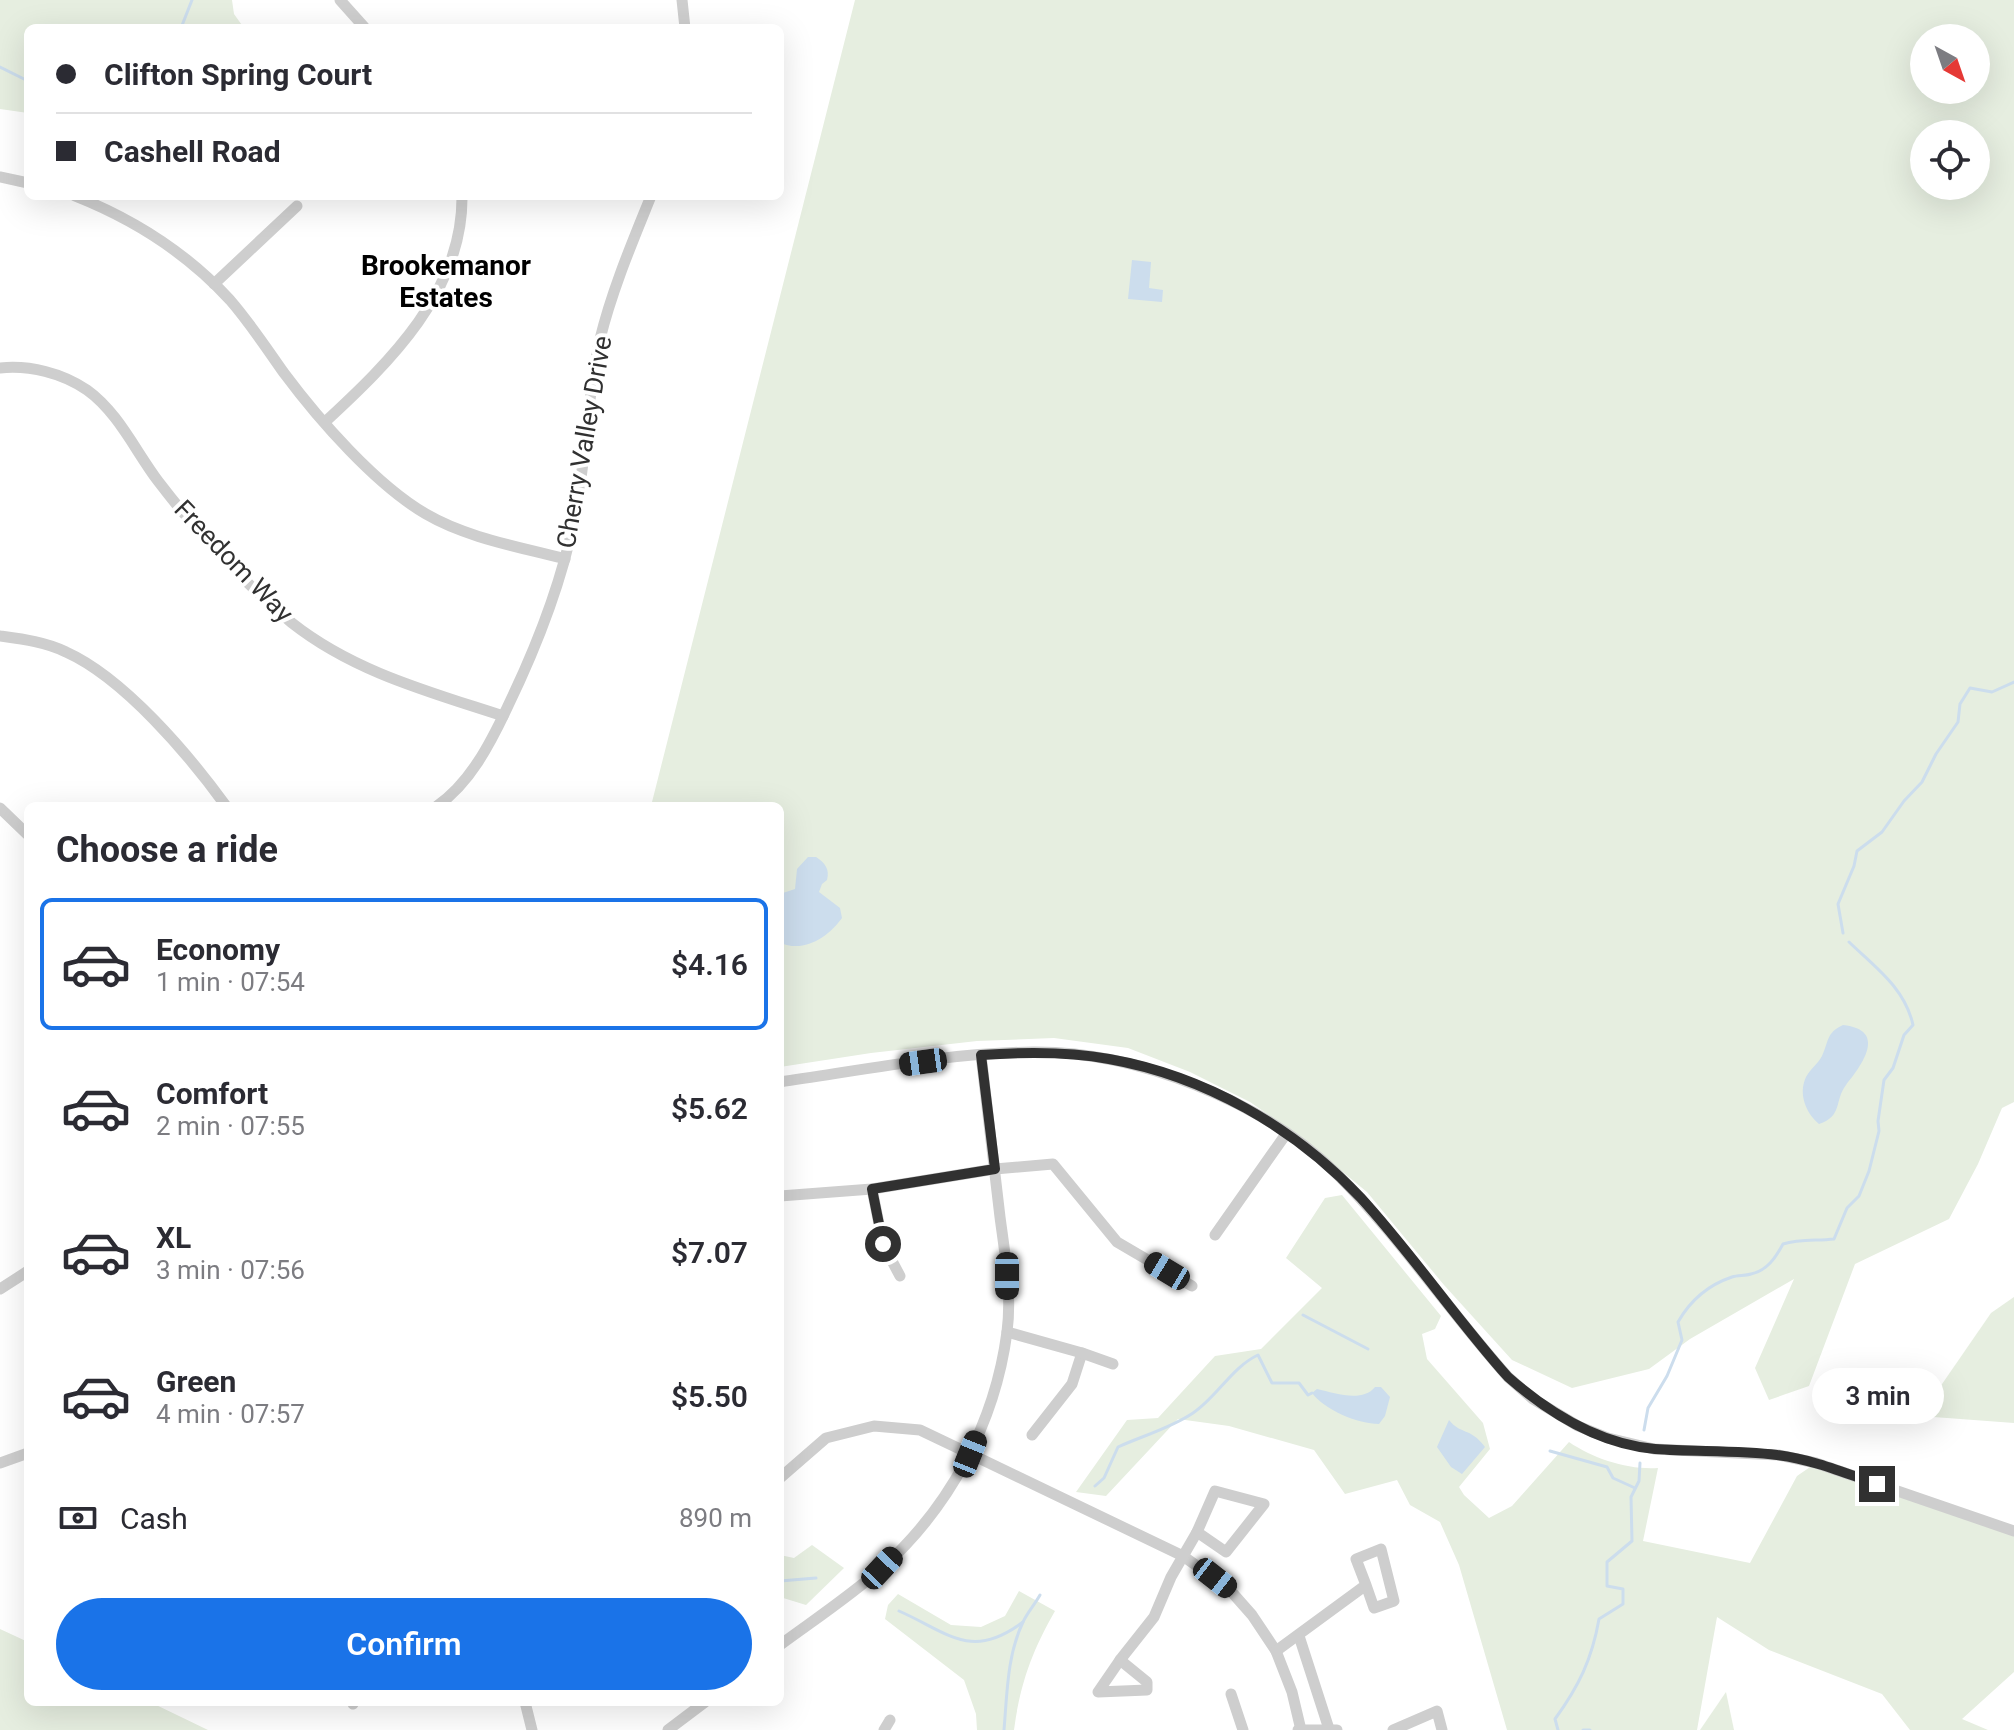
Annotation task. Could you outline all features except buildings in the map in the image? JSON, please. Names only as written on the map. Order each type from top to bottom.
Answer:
[{"type":"street","points":[[340,0],[361,24]]},
{"type":"street","points":[[682,0],[685,24]]},
{"type":"street","points":[[0,177],[24,182]]},
{"type":"street","points":[[85,200],[114,212],[158,238],[214,284],[239,311],[325,422],[388,486],[428,515],[473,534],[565,559]]},
{"type":"street","points":[[325,422],[401,347],[436,295],[455,254],[462,200]]},
{"type":"street","name":"Cherry Valley Drive","points":[[445,802],[474,768],[503,716],[540,637],[565,559],[579,496],[600,339],[619,277],[649,200]]},
{"type":"street","points":[[214,284],[297,206]]},
{"type":"street","name":"Freedom Way","points":[[0,368],[32,368],[59,375],[88,391],[108,411],[157,480],[196,527],[258,592],[294,624],[339,655],[382,676],[503,716]]},
{"type":"street","points":[[0,636],[63,650],[97,669],[190,759],[223,802]]},
{"type":"street","points":[[0,808],[24,831]]},
{"type":"street","points":[[784,1081],[981,1055],[1036,1052],[1108,1059],[1204,1087],[1242,1105],[1333,1170],[1360,1198],[1508,1377],[1533,1399],[1578,1426],[1608,1438],[1654,1449],[1778,1455],[1816,1463],[2014,1531]]},
{"type":"street","points":[[784,1642],[882,1568],[929,1518],[970,1454],[992,1403],[1007,1332],[1007,1276],[981,1055]]},
{"type":"street","points":[[1215,1235],[1286,1134]]},
{"type":"street","points":[[784,1196],[872,1189],[995,1169],[1053,1164],[1117,1242],[1192,1286]]},
{"type":"street","points":[[872,1189],[883,1244],[900,1276]]},
{"type":"street","points":[[0,1289],[24,1274]]},
{"type":"street","points":[[1007,1332],[1113,1364]]},
{"type":"street","points":[[1032,1435],[1072,1384],[1082,1353]]},
{"type":"street","points":[[784,1475],[826,1438],[874,1426],[920,1430],[1183,1556],[1229,1589],[1252,1615],[1276,1651],[1292,1692],[1300,1730],[1337,1730]]},
{"type":"street","points":[[0,1463],[24,1454]]},
{"type":"street","points":[[1120,1660],[1154,1617],[1215,1491],[1264,1504],[1226,1552],[1197,1532]]},
{"type":"street","points":[[1381,1549],[1394,1601],[1374,1608],[1366,1585],[1356,1559],[1381,1549]]},
{"type":"street","points":[[1276,1651],[1366,1585]]},
{"type":"street","points":[[1299,1636],[1329,1729]]},
{"type":"street","points":[[1231,1694],[1243,1730]]},
{"type":"street","points":[[526,1706],[532,1730]]},
{"type":"street","points":[[668,1730],[700,1706]]},
{"type":"street","points":[[1393,1730],[1415,1725],[1437,1711],[1442,1730]]},
{"type":"shaded area","points":[[0,0],[232,0],[234,14],[241,24],[24,24],[24,112],[0,109]]},
{"type":"shaded area","points":[[855,0],[2014,0],[2014,1102],[2002,1108],[1978,1164],[1949,1219],[1855,1264],[1809,1386],[1769,1400],[1755,1368],[1794,1279],[1690,1339],[1649,1369],[1572,1388],[1512,1360],[1444,1285],[1367,1192],[1299,1136],[1250,1102],[1190,1072],[1128,1048],[1054,1038],[977,1041],[784,1066],[784,802],[652,802]]},
{"type":"shaded area","points":[[1342,1195],[1441,1316],[1435,1329],[1422,1334],[1427,1359],[1483,1423],[1490,1449],[1459,1487],[1489,1518],[1512,1506],[1569,1442],[1589,1454],[1612,1462],[1658,1468],[1643,1541],[1750,1563],[1797,1476],[1816,1463],[2014,1531],[2014,1672],[1962,1719],[1988,1730],[1910,1730],[1882,1694],[1769,1650],[1717,1617],[1697,1730],[1507,1730],[1459,1565],[1440,1522],[1410,1505],[1397,1480],[1345,1494],[1314,1450],[1229,1426],[1178,1419],[1106,1496],[1076,1492],[1127,1420],[1158,1418],[1215,1356],[1261,1349],[1322,1288],[1286,1258],[1325,1198]]},
{"type":"shaded area","points":[[2014,1297],[2014,1423],[1920,1416],[1991,1313]]},
{"type":"shaded area","points":[[812,1545],[844,1568],[806,1605],[784,1598],[784,1556],[794,1558]]},
{"type":"shaded area","points":[[1019,1591],[1055,1611],[1028,1668],[1014,1730],[977,1730],[976,1714],[964,1680],[885,1619],[888,1605],[898,1594],[951,1625],[981,1627],[1005,1616]]},
{"type":"shaded area","points":[[0,1629],[24,1640],[24,1706],[158,1706],[208,1730],[0,1730]]},
{"type":"shaded area","points":[[1726,1692],[1734,1730],[1700,1730]]},
{"type":"water","points":[[1132,260],[1151,262],[1149,288],[1163,290],[1162,302],[1128,299]]},
{"type":"water","points":[[808,857],[816,857],[822,862],[828,873],[819,892],[840,908],[842,918],[823,937],[807,944],[789,946],[784,944],[784,893],[795,889],[797,869]]},
{"type":"water","points":[[1843,1025],[1857,1028],[1865,1034],[1867,1049],[1859,1068],[1842,1091],[1832,1117],[1819,1124],[1805,1103],[1804,1083],[1822,1056],[1831,1034]]},
{"type":"water","points":[[1381,1387],[1390,1397],[1385,1416],[1379,1424],[1342,1415],[1312,1393],[1317,1389],[1356,1396]]},
{"type":"water","points":[[1449,1420],[1475,1436],[1485,1447],[1462,1474],[1451,1467],[1437,1447]]},
{"type":"waterway","points":[[183,24],[192,0]]},
{"type":"waterway","points":[[0,67],[24,79]]},
{"type":"waterway","points":[[1843,933],[1838,904],[1857,851],[1882,832],[1922,782],[1936,754],[1958,722],[1960,704],[1970,688],[1992,692],[2014,682]]},
{"type":"waterway","points":[[1644,1430],[1648,1408],[1667,1376],[1682,1340],[1678,1322],[1688,1307],[1723,1280],[1762,1270],[1783,1244],[1834,1239],[1847,1208],[1859,1196],[1879,1131],[1884,1080],[1893,1068],[1904,1035],[1913,1025],[1896,989],[1849,942]]},
{"type":"waterway","points":[[1303,1315],[1368,1349]]},
{"type":"waterway","points":[[1095,1486],[1104,1478],[1118,1447],[1193,1413],[1240,1367],[1258,1355],[1272,1383],[1299,1383],[1308,1395],[1312,1393]]},
{"type":"waterway","points":[[1550,1451],[1607,1467],[1613,1478],[1635,1488]]},
{"type":"waterway","points":[[1558,1730],[1555,1719],[1583,1672],[1599,1619],[1623,1604],[1623,1589],[1607,1586],[1607,1562],[1632,1541],[1631,1497],[1639,1481],[1640,1463]]},
{"type":"waterway","points":[[784,1581],[816,1578]]},
{"type":"waterway","points":[[1004,1730],[1014,1648],[1025,1619],[1040,1595]]},
{"type":"waterway","points":[[899,1611],[946,1634],[974,1641],[1005,1634],[1023,1622]]},
{"type":"waterway","points":[[1583,1730],[1590,1730]]},
{"type":"district","name":"Brookemanor Estates","points":[[446,281]]},
{"type":"route","points":[[883,1244],[872,1189],[995,1169],[981,1055],[1036,1052],[1108,1059],[1204,1087],[1242,1105],[1333,1170],[1378,1217],[1508,1377],[1533,1399],[1578,1426],[1608,1438],[1654,1449],[1778,1455],[1816,1463],[1877,1484]]}]
